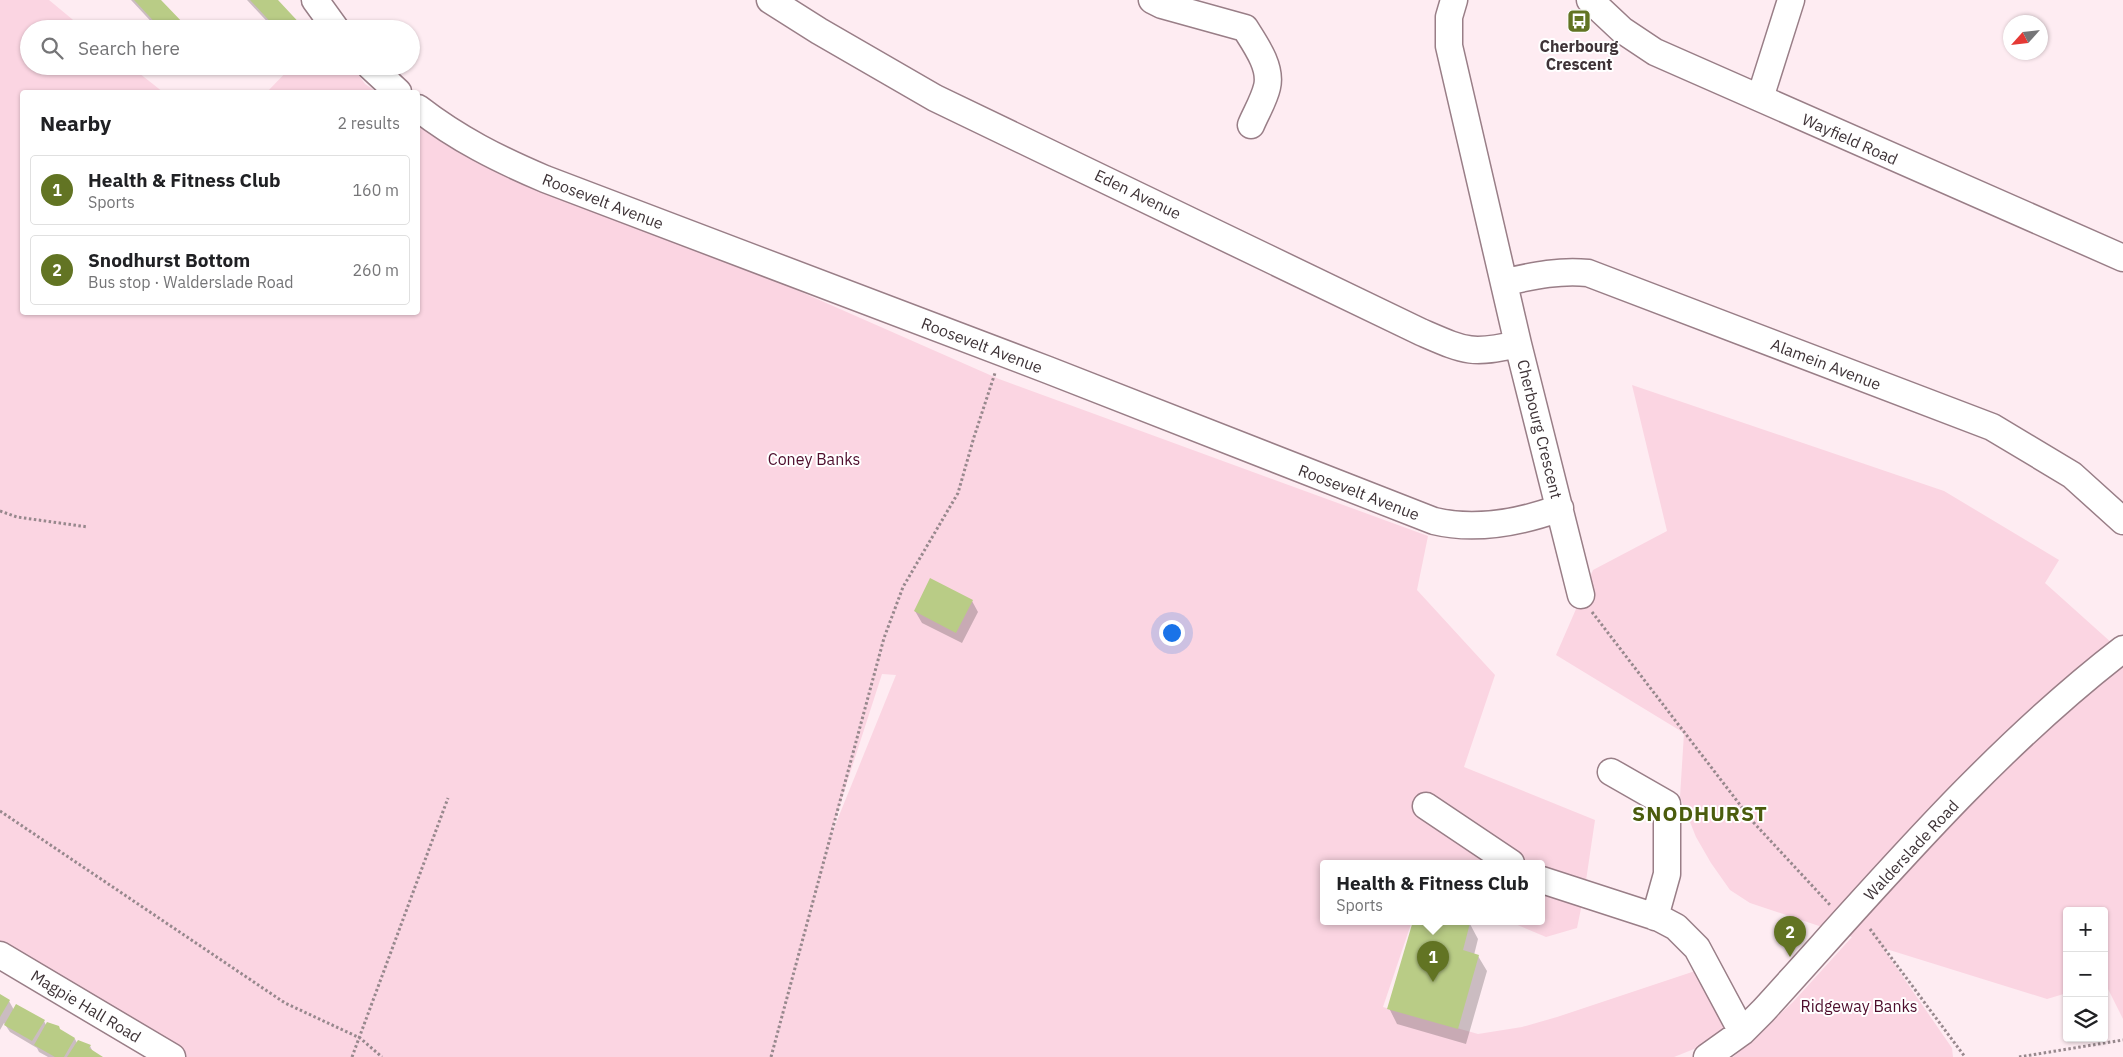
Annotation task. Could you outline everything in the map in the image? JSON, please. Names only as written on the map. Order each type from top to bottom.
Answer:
[{"type":"street","points":[[315,0],[329,20]]},
{"type":"street","name":"Eden Avenue","points":[[770,0],[819,31],[936,98],[1421,332],[1456,347],[1472,351],[1493,350],[1518,344]]},
{"type":"street","points":[[1152,0],[1162,5],[1245,28],[1260,51],[1268,86],[1251,124]]},
{"type":"street","name":"Cherbourg Crescent","points":[[1454,0],[1449,17],[1449,46],[1518,344],[1581,595]]},
{"type":"street","name":"Wayfield Road","points":[[1590,0],[1622,30],[1655,52],[2123,258]]},
{"type":"street","points":[[1760,98],[1791,0]]},
{"type":"street","points":[[380,75],[396,90]]},
{"type":"street","name":"Roosevelt Avenue","points":[[420,110],[450,133],[496,158],[544,180],[1002,353],[1434,521],[1463,525],[1489,524],[1529,518],[1560,508]]},
{"type":"street","name":"Alamein Avenue","points":[[1505,282],[1551,272],[1588,273],[1992,427],[2048,458],[2072,475],[2123,521]]},
{"type":"street","name":"Walderslade Road","points":[[1707,1057],[1742,1032],[1990,766],[2123,649]]},
{"type":"street","points":[[1611,772],[1667,804],[1667,874],[1655,917]]},
{"type":"street","points":[[1426,806],[1507,860]]},
{"type":"street","points":[[1545,881],[1655,917],[1676,927],[1697,948],[1742,1032]]},
{"type":"street","name":"Magpie Hall Road","points":[[0,955],[172,1057]]},
{"type":"path","points":[[771,1057],[884,638],[903,587],[958,493],[974,437],[1002,353]]},
{"type":"path","points":[[0,511],[17,517],[88,527]]},
{"type":"path","points":[[1581,595],[1598,621],[1754,823],[1845,921]]},
{"type":"path","points":[[352,1057],[448,798]]},
{"type":"path","points":[[0,811],[285,1003],[360,1038],[382,1057]]},
{"type":"path","points":[[1870,929],[1965,1057]]},
{"type":"path","points":[[2019,1057],[2123,1040]]},
{"type":"green space","name":"Coney Banks","points":[[0,0],[49,0],[73,20],[20,20],[20,75],[141,75],[160,90],[20,90],[20,315],[420,315],[420,126],[545,193],[631,225],[640,221],[999,379],[1428,536],[1417,590],[1495,675],[1464,767],[1595,820],[1577,928],[1546,937],[1518,925],[1545,925],[1545,860],[1320,860],[1320,925],[1411,925],[1383,1007],[1478,1034],[1522,1027],[1557,1017],[1695,971],[1730,1025],[1704,1045],[1674,1057],[183,1057],[0,947]],"holes":[[[882,674],[896,675],[832,833]]]},
{"type":"green space","points":[[283,75],[358,75],[365,84],[374,90],[269,90]]},
{"type":"green space","name":"Ridgeway Banks","points":[[1632,385],[1944,491],[2059,560],[2045,583],[2123,653],[2123,1019],[2108,989],[2108,907],[2063,907],[2063,994],[2047,999],[1883,948],[1952,1048],[1953,1057],[1733,1057],[1793,1002],[1852,937],[1750,903],[1730,890],[1696,837],[1680,797],[1684,733],[1556,655],[1593,570],[1667,531]]},
{"type":"building","points":[[134,0],[161,0],[180,20],[153,20]]},
{"type":"building","points":[[250,0],[278,0],[297,20],[269,20]]},
{"type":"building","points":[[930,578],[973,600],[956,633],[914,611]]},
{"type":"building","points":[[1412,925],[1469,925],[1463,950],[1479,955],[1458,1029],[1387,1009]]},
{"type":"building","points":[[0,994],[10,1000],[0,1017]]},
{"type":"building","points":[[16,1004],[45,1020],[32,1041],[4,1025]]},
{"type":"building","points":[[47,1022],[59,1026],[60,1029],[75,1038],[64,1057],[55,1057],[34,1045]]},
{"type":"building","points":[[78,1040],[91,1045],[89,1048],[103,1057],[67,1057]]},
{"type":"place","name":"Cherbourg Crescent","points":[[1579,21]]},
{"type":"place","name":"Snodhurst Bottom","points":[[1790,957]]},
{"type":"place","name":"Health & Fitness Club","points":[[1433,982]]},
{"type":"district","name":"SNODHURST","points":[[1700,814]]}]
